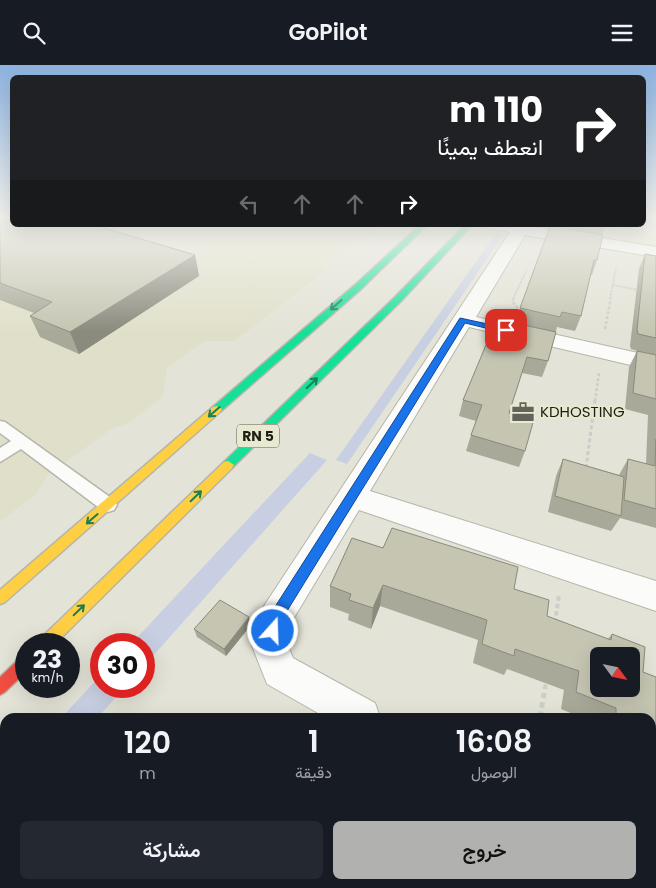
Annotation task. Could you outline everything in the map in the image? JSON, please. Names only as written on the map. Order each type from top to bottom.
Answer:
[{"type":"highway","points":[[0,599],[358,287],[393,254]]},
{"type":"highway","name":"RN 5","points":[[55,633],[399,298],[441,254]]},
{"type":"highway","points":[[358,287],[399,298]]},
{"type":"highway","points":[[0,687],[15,672]]},
{"type":"street","points":[[354,713],[280,671],[270,646],[276,617],[504,254]]},
{"type":"street","points":[[462,320],[656,364]]},
{"type":"street","points":[[351,496],[656,596]]},
{"type":"lane","points":[[0,426],[108,505]]},
{"type":"lane","points":[[0,456],[21,442]]},
{"type":"path","points":[[506,330],[518,307],[512,301],[530,261],[538,262],[541,254]]},
{"type":"path","points":[[613,285],[647,292]]},
{"type":"path","points":[[553,633],[564,567]]},
{"type":"path","points":[[541,713],[546,680]]},
{"type":"shaded area","points":[[0,254],[346,254],[340,259],[328,259],[322,264],[327,270],[234,341],[204,341],[167,368],[163,396],[129,423],[113,428],[49,474],[36,494],[0,522]]},
{"type":"shaded area","points":[[481,254],[490,254],[347,464],[336,460]]},
{"type":"shaded area","points":[[310,453],[327,460],[155,654],[155,633],[141,633]]},
{"type":"shaded area","points":[[90,687],[90,698],[115,698],[102,713],[66,713]]},
{"type":"building","points":[[0,254],[195,255],[70,332],[30,316],[52,302],[0,283]]},
{"type":"building","points":[[540,254],[598,254],[597,260],[594,260],[581,316],[562,312],[560,317],[520,308]]},
{"type":"building","points":[[645,254],[656,256],[656,338],[638,334]]},
{"type":"building","points":[[514,323],[556,332],[548,361],[527,357],[509,413],[534,419],[525,451],[471,435],[482,405],[463,400],[486,345],[504,349]]},
{"type":"building","points":[[637,351],[656,355],[656,399],[633,393]]},
{"type":"building","points":[[656,439],[656,509],[624,500],[628,459],[655,466]]},
{"type":"building","points":[[563,459],[624,477],[621,516],[555,496]]},
{"type":"building","points":[[392,528],[518,567],[514,589],[549,600],[547,616],[611,640],[612,634],[645,647],[643,672],[656,677],[656,713],[616,713],[616,708],[576,692],[579,671],[515,649],[514,656],[482,644],[487,620],[383,585],[373,608],[349,600],[351,594],[330,586],[352,538],[383,548]]},
{"type":"building","points":[[220,600],[249,617],[224,649],[194,629]]},
{"type":"traffic: fast","points":[[217,409],[358,287],[393,254]]},
{"type":"traffic: fast","points":[[228,465],[399,298],[441,254]]},
{"type":"traffic: slow","points":[[0,598],[217,409]]},
{"type":"traffic: slow","points":[[56,633],[228,465]]},
{"type":"traffic: jam","points":[[0,687],[15,673]]},
{"type":"place","name":"KDHOSTING","points":[[523,412]]},
{"type":"route","points":[[273,631],[276,617],[462,320],[506,330]]}]
